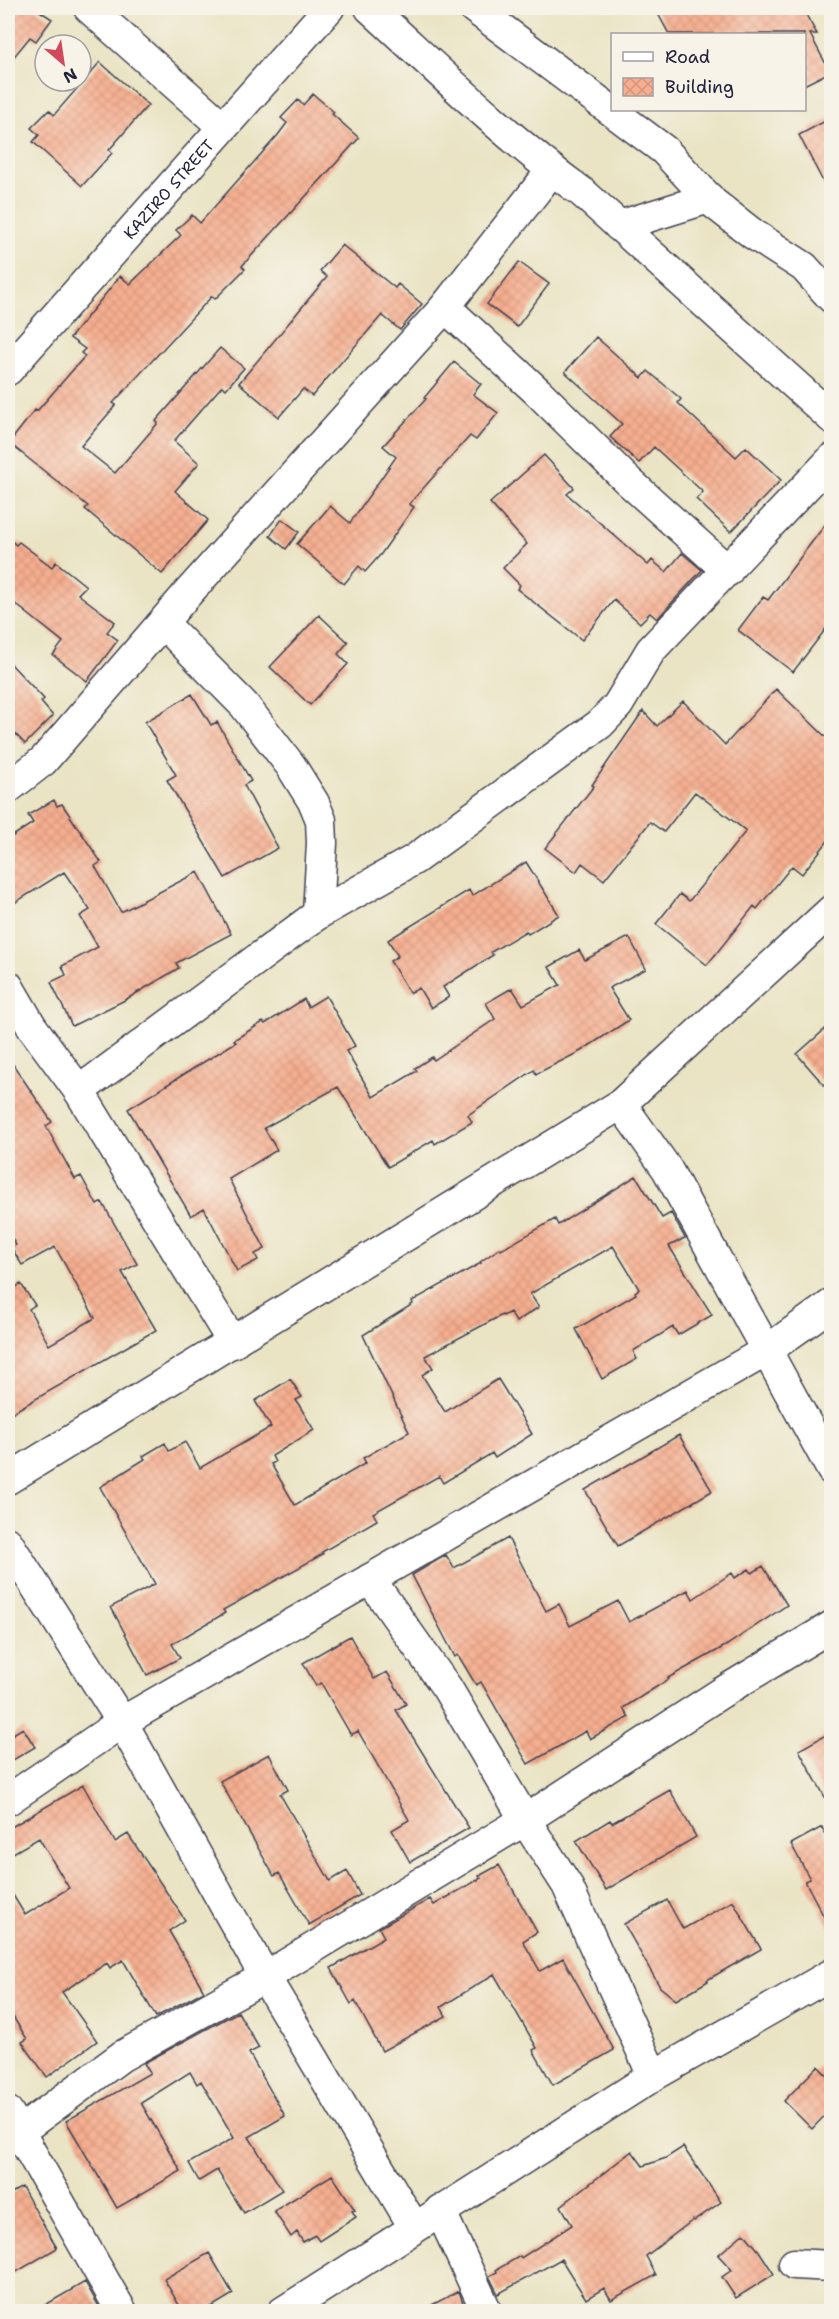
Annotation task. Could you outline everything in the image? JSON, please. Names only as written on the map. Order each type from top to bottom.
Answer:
[{"type":"street","points":[[89,8],[222,126]]},
{"type":"street","name":"KAZIRO STREET","points":[[8,370],[329,8]]},
{"type":"street","points":[[370,8],[552,170],[583,193],[831,418]]},
{"type":"street","points":[[474,8],[611,110]]},
{"type":"street","points":[[612,111],[664,150],[709,198],[753,234],[804,267],[831,298]]},
{"type":"street","points":[[8,788],[43,761],[445,307],[552,170]]},
{"type":"street","points":[[620,226],[709,198]]},
{"type":"street","points":[[445,307],[538,392],[625,478],[728,571]]},
{"type":"street","points":[[79,1091],[318,914],[415,859],[600,724],[618,705],[651,650],[728,571],[831,459]]},
{"type":"street","points":[[163,623],[244,705],[291,766],[314,803],[321,820],[318,914]]},
{"type":"street","points":[[8,1479],[621,1104],[831,910]]},
{"type":"street","points":[[8,986],[32,1026],[79,1091],[233,1343]]},
{"type":"street","points":[[621,1104],[667,1169],[831,1470]]},
{"type":"street","points":[[8,1800],[122,1722],[766,1350],[831,1305]]},
{"type":"street","points":[[8,1543],[122,1722],[265,1977],[414,2227]]},
{"type":"street","points":[[370,1579],[447,1688],[525,1820],[567,1885],[653,2076]]},
{"type":"street","points":[[122,2312],[12,2128],[122,2056],[265,1977],[525,1820],[721,1693],[831,1626]]},
{"type":"street","points":[[283,2312],[653,2076],[831,1974]]},
{"type":"street","points":[[440,2211],[487,2312]]},
{"type":"street","points":[[794,2264],[831,2266]]},
{"type":"building","points":[[8,8],[35,8],[52,19],[42,33],[33,33],[33,39],[30,37],[8,64]]},
{"type":"building","points":[[655,8],[802,8],[817,34],[810,34],[830,72],[806,84],[806,33],[668,33]]},
{"type":"building","points":[[100,62],[148,105],[109,150],[112,153],[82,186],[33,142],[39,135],[31,128],[49,110],[54,115],[73,93],[93,93],[93,70]]},
{"type":"building","points":[[313,94],[359,138],[242,266],[245,269],[215,299],[212,296],[113,403],[116,405],[81,446],[115,473],[158,423],[156,421],[220,348],[244,368],[226,389],[222,386],[174,441],[199,463],[175,491],[208,520],[162,574],[85,509],[88,506],[9,443],[35,410],[37,411],[85,356],[81,353],[85,349],[70,338],[120,276],[130,284],[181,235],[176,230],[192,215],[200,223],[278,135],[287,123],[281,118],[298,100],[303,105]]},
{"type":"building","points":[[831,118],[831,197],[799,135]]},
{"type":"building","points":[[342,245],[395,288],[398,284],[422,304],[400,330],[382,315],[312,396],[303,389],[279,417],[239,383],[327,277],[320,271]]},
{"type":"building","points":[[519,262],[549,284],[517,327],[487,304]]},
{"type":"building","points":[[596,337],[642,378],[648,371],[681,399],[678,403],[736,457],[746,447],[781,480],[731,532],[696,499],[703,492],[654,447],[639,463],[610,437],[622,424],[565,372]]},
{"type":"building","points":[[454,362],[481,384],[473,394],[498,413],[476,440],[470,436],[409,504],[414,507],[381,554],[365,572],[359,566],[344,584],[297,544],[330,506],[350,523],[396,457],[383,446],[426,399],[424,398]]},
{"type":"building","points":[[544,455],[574,488],[567,494],[648,565],[652,560],[666,572],[682,553],[702,570],[657,619],[650,613],[640,623],[614,600],[582,640],[517,589],[520,585],[503,568],[527,544],[490,503]]},
{"type":"building","points":[[831,517],[831,622],[793,672],[738,630],[763,597],[768,600]]},
{"type":"building","points":[[282,519],[299,532],[286,549],[270,536]]},
{"type":"building","points":[[8,538],[16,545],[19,542],[52,567],[56,562],[86,586],[78,594],[115,622],[107,632],[118,640],[87,681],[53,655],[63,642],[8,598]]},
{"type":"building","points":[[319,615],[348,642],[338,654],[348,664],[310,705],[270,667]]},
{"type":"building","points":[[8,661],[44,699],[41,702],[53,716],[25,744],[8,726]]},
{"type":"building","points":[[776,689],[831,742],[831,837],[802,874],[792,866],[757,909],[754,906],[707,965],[656,924],[680,894],[689,901],[746,831],[695,792],[664,832],[650,822],[604,880],[582,863],[576,872],[545,848],[594,786],[592,785],[643,711],[657,726],[683,701],[725,745]]},
{"type":"building","points":[[192,694],[211,725],[217,722],[251,781],[244,785],[278,848],[225,878],[167,780],[176,775],[145,722]]},
{"type":"building","points":[[54,800],[57,806],[62,804],[101,862],[95,866],[121,912],[198,872],[231,934],[176,963],[179,968],[125,1000],[72,1026],[51,982],[66,975],[62,966],[98,947],[80,916],[90,910],[64,872],[8,907],[8,839],[33,823],[28,815]]},
{"type":"building","points":[[526,862],[559,915],[528,934],[526,931],[491,952],[493,955],[443,987],[449,997],[431,1008],[419,988],[410,993],[390,961],[398,956],[388,940],[469,890],[472,896]]},
{"type":"building","points":[[629,937],[646,969],[609,988],[629,1020],[581,1051],[536,1074],[534,1070],[468,1115],[472,1122],[435,1144],[433,1140],[388,1167],[338,1087],[264,1128],[277,1150],[229,1179],[265,1249],[255,1254],[258,1260],[237,1271],[204,1208],[191,1216],[128,1109],[236,1042],[234,1040],[263,1022],[265,1024],[304,999],[308,1007],[326,996],[355,1046],[346,1051],[373,1097],[417,1071],[415,1068],[432,1057],[434,1060],[495,1019],[486,1003],[512,988],[523,1005],[560,985],[549,967],[579,950],[585,960]]},
{"type":"building","points":[[831,1024],[831,1093],[797,1054]]},
{"type":"building","points":[[8,1057],[52,1122],[46,1126],[75,1179],[81,1176],[97,1205],[102,1202],[137,1264],[122,1272],[156,1330],[8,1415],[8,1272],[16,1287],[21,1284],[35,1305],[29,1309],[49,1345],[95,1318],[55,1247],[22,1265],[11,1247],[16,1245],[8,1231]]},
{"type":"building","points":[[636,1176],[662,1218],[671,1213],[685,1238],[669,1246],[712,1315],[678,1335],[673,1327],[633,1351],[637,1359],[602,1379],[576,1329],[636,1294],[635,1292],[639,1289],[613,1246],[530,1294],[539,1307],[516,1322],[510,1312],[425,1356],[433,1368],[422,1375],[445,1412],[498,1379],[532,1434],[495,1458],[492,1453],[443,1483],[439,1476],[373,1513],[377,1520],[322,1552],[323,1554],[223,1610],[225,1613],[172,1644],[180,1658],[147,1675],[111,1607],[155,1584],[100,1487],[145,1459],[143,1456],[165,1443],[169,1451],[185,1442],[200,1468],[271,1427],[255,1401],[290,1379],[302,1397],[296,1400],[314,1430],[272,1456],[275,1462],[271,1464],[295,1505],[366,1463],[363,1458],[409,1432],[363,1335],[413,1304],[412,1301],[481,1263],[500,1248],[501,1250],[555,1219],[558,1225]]},
{"type":"building","points":[[679,1435],[712,1491],[618,1546],[585,1490]]},
{"type":"building","points":[[508,1538],[546,1611],[559,1604],[570,1626],[618,1601],[629,1622],[688,1590],[693,1599],[732,1573],[735,1578],[749,1569],[752,1573],[763,1566],[787,1605],[727,1645],[668,1678],[623,1708],[629,1717],[590,1739],[586,1731],[528,1764],[481,1682],[476,1685],[458,1655],[455,1657],[412,1575],[446,1555],[454,1568]]},
{"type":"building","points":[[350,1636],[374,1679],[387,1672],[406,1704],[396,1710],[469,1828],[410,1862],[392,1830],[409,1820],[358,1731],[351,1735],[321,1683],[316,1686],[303,1663]]},
{"type":"building","points":[[23,1728],[35,1747],[8,1763],[8,1737]]},
{"type":"building","points":[[831,1732],[831,1808],[799,1750]]},
{"type":"building","points":[[269,1754],[288,1790],[280,1794],[330,1881],[347,1871],[360,1895],[309,1925],[279,1873],[274,1876],[220,1781]]},
{"type":"building","points":[[83,1785],[115,1842],[128,1834],[185,1920],[169,1931],[204,1991],[156,2017],[123,1960],[110,1968],[107,1963],[62,1992],[97,2041],[47,2077],[22,2042],[27,2039],[8,2009],[8,1887],[25,1915],[69,1888],[39,1838],[8,1856],[8,1829]]},
{"type":"building","points":[[670,1790],[696,1837],[606,1890],[576,1841],[610,1820],[612,1823]]},
{"type":"building","points":[[822,1827],[831,1844],[831,1930],[805,1881],[810,1879],[791,1844]]},
{"type":"building","points":[[499,1865],[537,1932],[523,1941],[540,1971],[563,1958],[614,2050],[553,2085],[533,2050],[537,2048],[494,1974],[441,2007],[446,2016],[382,2051],[355,2001],[351,2004],[331,1968],[384,1937],[379,1928],[430,1899],[434,1905]]},
{"type":"building","points":[[667,1900],[683,1929],[733,1901],[761,1949],[676,2000],[660,1987],[624,1924]]},
{"type":"building","points":[[238,2012],[259,2048],[249,2053],[285,2116],[249,2137],[282,2190],[244,2213],[217,2170],[199,2181],[189,2163],[234,2138],[201,2081],[197,2084],[190,2072],[141,2103],[181,2171],[117,2208],[66,2121],[150,2073],[144,2063]]},
{"type":"building","points":[[818,2066],[831,2080],[831,2109],[812,2129],[784,2101]]},
{"type":"building","points":[[683,2147],[721,2202],[646,2256],[656,2275],[611,2300],[604,2288],[586,2299],[561,2259],[498,2294],[489,2276],[572,2225],[561,2206],[632,2151],[643,2166],[666,2158]]},
{"type":"building","points":[[332,2175],[355,2210],[352,2211],[356,2217],[319,2241],[315,2235],[303,2242],[297,2232],[291,2237],[274,2211]]},
{"type":"building","points":[[22,2187],[57,2248],[8,2277],[8,2195]]},
{"type":"building","points":[[744,2233],[774,2274],[736,2298],[722,2277],[732,2270],[718,2255]]},
{"type":"building","points":[[209,2253],[233,2294],[203,2312],[183,2312],[164,2279]]},
{"type":"building","points":[[85,2282],[102,2312],[33,2312]]},
{"type":"building","points":[[459,2291],[466,2312],[418,2312]]}]
